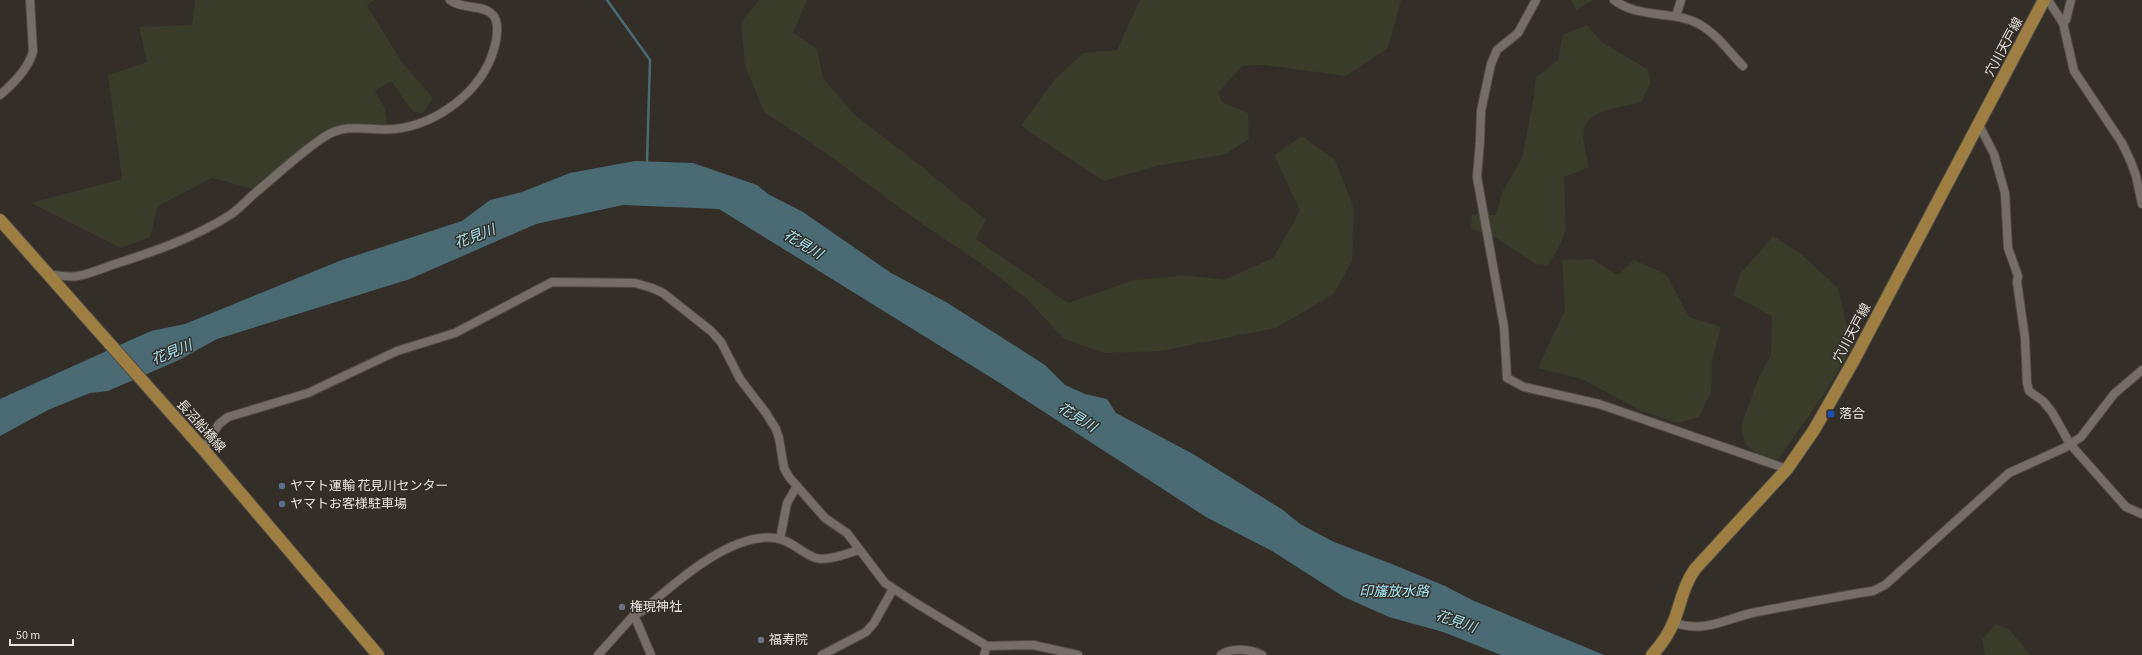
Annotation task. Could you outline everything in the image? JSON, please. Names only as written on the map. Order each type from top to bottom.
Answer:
[{"type":"main road","name":"穴川天戸線","points":[[1652,655],[1667,635],[1674,622],[1682,591],[1695,569],[1787,468],[1814,430],[2044,0]]},
{"type":"main road","name":"長沼船橋線","points":[[0,220],[203,449],[378,655]]},
{"type":"street","points":[[0,96],[20,75],[31,59],[33,51],[30,0]]},
{"type":"street","points":[[47,274],[77,276],[143,255],[176,242],[230,214],[290,163],[325,136],[335,132],[363,127],[378,130],[410,126],[425,121],[453,105],[470,90],[483,73],[494,51],[497,33],[495,17],[492,13],[486,9],[468,8],[450,0]]},
{"type":"street","points":[[1536,0],[1518,33],[1497,50],[1491,64],[1481,110],[1477,178],[1504,327],[1507,378],[1524,387],[1599,404],[1787,468]]},
{"type":"street","points":[[1614,0],[1632,9],[1651,14],[1676,16],[1698,24],[1715,36],[1743,66]]},
{"type":"street","points":[[1676,16],[1681,0]]},
{"type":"street","points":[[2048,0],[2063,23],[2074,71],[2122,142],[2136,176],[2142,204]]},
{"type":"street","points":[[2063,23],[2066,20],[2071,0]]},
{"type":"street","points":[[1978,123],[1994,154],[2005,193],[2008,248],[2018,276],[2019,304],[2025,338],[2027,383],[2029,391],[2043,401],[2052,412],[2070,444],[2126,507],[2142,514]]},
{"type":"street","points":[[203,449],[219,424],[228,417],[308,392],[397,351],[455,333],[552,282],[635,283],[663,293],[711,330],[721,342],[740,379],[766,413],[776,429],[784,468],[797,486],[825,518],[847,533],[858,550],[885,583],[987,646],[1033,645],[1078,655]]},
{"type":"street","points":[[1674,622],[1690,627],[1711,626],[1747,614],[1873,590],[1885,585],[2009,473],[2070,444],[2081,437],[2114,394],[2142,370]]},
{"type":"street","points":[[780,539],[787,503],[797,486]]},
{"type":"street","points":[[598,655],[634,616],[690,572],[726,549],[765,538],[788,541],[816,558],[847,554],[858,550]]},
{"type":"street","points":[[822,655],[866,632],[874,624],[893,589]]},
{"type":"street","points":[[634,616],[651,655]]},
{"type":"street","points":[[984,655],[987,646]]},
{"type":"street","points":[[1221,655],[1226,651],[1240,649],[1262,655]]},
{"type":"green space","points":[[195,0],[374,0],[367,6],[402,62],[433,98],[423,113],[413,112],[391,81],[375,91],[385,108],[388,128],[347,125],[320,133],[279,168],[264,177],[253,189],[212,178],[158,206],[150,237],[121,248],[31,203],[122,179],[108,75],[147,62],[139,27],[192,25]]},
{"type":"green space","points":[[759,0],[807,0],[793,33],[817,49],[823,78],[855,115],[921,166],[986,220],[976,239],[1068,303],[1134,280],[1186,275],[1224,280],[1273,258],[1300,211],[1274,155],[1302,136],[1335,160],[1354,209],[1352,261],[1334,294],[1276,328],[1161,351],[1105,353],[1064,339],[1026,298],[979,262],[925,226],[809,141],[764,112],[745,65],[741,22]]},
{"type":"green space","points":[[1140,0],[1401,0],[1388,48],[1346,76],[1264,65],[1242,66],[1218,93],[1222,102],[1248,113],[1249,139],[1226,154],[1156,166],[1104,181],[1021,126],[1055,79],[1083,53],[1117,50]]},
{"type":"green space","points":[[1571,0],[1593,0],[1576,10]]},
{"type":"green space","points":[[1587,25],[1603,43],[1647,69],[1651,82],[1641,103],[1606,110],[1590,119],[1585,125],[1583,137],[1589,167],[1564,177],[1566,230],[1558,249],[1548,265],[1536,264],[1491,235],[1471,229],[1472,214],[1496,215],[1502,193],[1522,158],[1534,96],[1536,77],[1558,60],[1563,35]]},
{"type":"green space","points":[[1773,236],[1802,255],[1838,288],[1852,348],[1823,396],[1779,458],[1765,460],[1745,444],[1741,426],[1759,377],[1771,355],[1772,316],[1733,295],[1740,274]]},
{"type":"green space","points":[[1592,259],[1618,275],[1634,260],[1666,274],[1689,317],[1721,327],[1712,360],[1711,392],[1699,417],[1678,423],[1641,411],[1582,379],[1538,368],[1565,310],[1562,260]]},
{"type":"green space","points":[[1996,624],[2009,629],[2030,655],[1985,655],[1982,639]]},
{"type":"water","name":"印旛放水路","points":[[635,161],[693,163],[757,185],[768,194],[803,212],[891,273],[946,302],[1045,365],[1065,385],[1085,394],[1107,399],[1116,413],[1193,454],[1283,510],[1300,524],[1334,542],[1445,586],[1472,600],[1604,655],[1501,655],[1443,632],[1389,617],[1344,597],[1272,551],[1206,517],[995,380],[719,209],[623,205],[536,224],[410,279],[217,339],[179,360],[108,391],[90,393],[48,410],[0,436],[0,399],[151,331],[185,324],[342,260],[462,221],[490,200],[522,192],[570,173]]},
{"type":"waterway","points":[[607,0],[650,60],[647,162]]},
{"type":"place","name":"落合","points":[[1831,414]]},
{"type":"place","name":"ヤマト運輸 花見川センター","points":[[282,486]]},
{"type":"place","name":"ヤマトお客様駐車場","points":[[282,504]]},
{"type":"place","name":"権現神社","points":[[622,607]]},
{"type":"place","name":"福寿院","points":[[761,640]]},
{"type":"water label","name":"花見川","points":[[475,237]]},
{"type":"water label","name":"花見川","points":[[803,245]]},
{"type":"water label","name":"花見川","points":[[172,353]]},
{"type":"water label","name":"花見川","points":[[1077,418]]},
{"type":"water label","name":"花見川","points":[[1456,622]]}]
